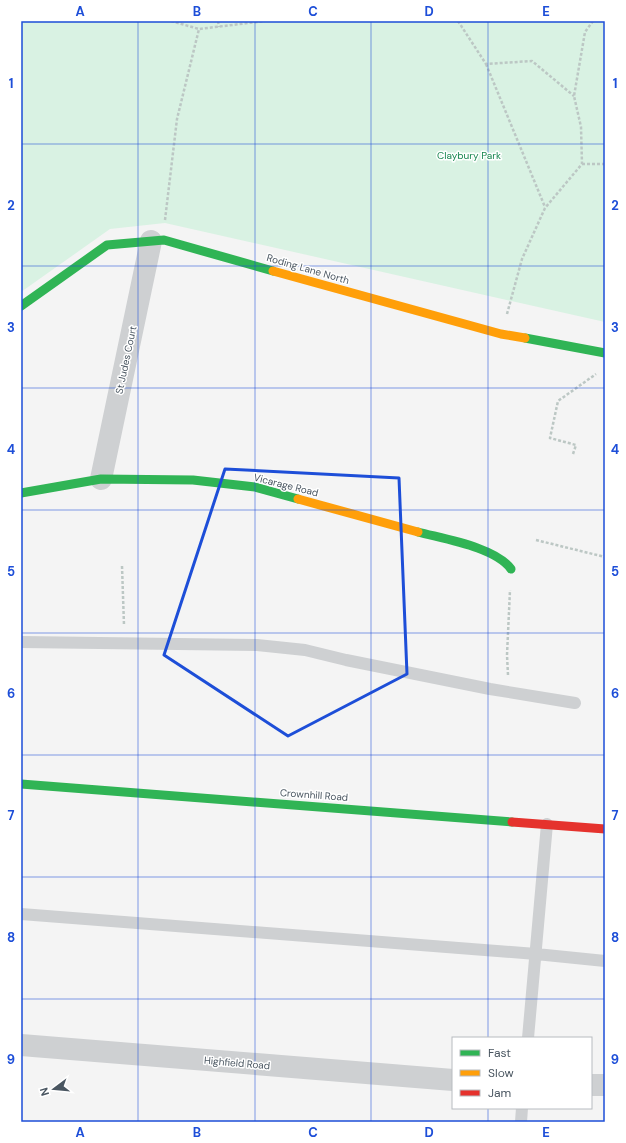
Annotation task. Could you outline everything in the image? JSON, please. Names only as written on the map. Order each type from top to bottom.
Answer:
[{"type":"street","name":"Roding Lane North","points":[[21,306],[107,244],[157,241],[501,334],[604,353]]},
{"type":"street","name":"St Judes Court","points":[[101,478],[157,241]]},
{"type":"street","name":"Vicarage Road","points":[[21,493],[101,478],[193,480],[255,487],[485,550],[506,562],[511,569]]},
{"type":"street","name":"Crownhill Road","points":[[21,784],[605,829]]},
{"type":"street","name":"Highfield Road","points":[[21,1045],[452,1080]]},
{"type":"street","points":[[592,1085],[605,1085]]},
{"type":"lane","points":[[21,642],[257,645],[305,650],[346,660],[509,692],[575,703]]},
{"type":"lane","points":[[528,1037],[547,824]]},
{"type":"lane","points":[[21,914],[536,954],[605,961]]},
{"type":"lane","points":[[521,1122],[522,1109]]},
{"type":"path","points":[[171,21],[199,29],[265,21]]},
{"type":"path","points":[[218,21],[219,27]]},
{"type":"path","points":[[458,21],[486,64],[546,208]]},
{"type":"path","points":[[501,334],[522,259],[546,208],[582,164],[581,127],[574,96],[585,32],[593,21]]},
{"type":"path","points":[[157,241],[177,118],[199,29]]},
{"type":"path","points":[[486,64],[532,61],[574,96]]},
{"type":"path","points":[[582,164],[605,164]]},
{"type":"path","points":[[573,454],[576,445],[550,438],[558,401],[597,374],[604,353]]},
{"type":"path","points":[[536,540],[605,556]]},
{"type":"path","points":[[122,566],[124,625]]},
{"type":"path","points":[[509,692],[507,655],[511,569]]},
{"type":"highlighted area","points":[[225,469],[399,478],[407,674],[288,736],[164,655]]},
{"type":"green space","name":"Claybury Park","points":[[21,21],[605,21],[605,322],[165,223],[110,229],[21,292]]},
{"type":"traffic: fast","points":[[21,306],[107,245],[164,240],[273,271]]},
{"type":"traffic: fast","points":[[525,338],[605,353]]},
{"type":"traffic: fast","points":[[21,493],[101,479],[193,480],[255,487],[298,499]]},
{"type":"traffic: fast","points":[[418,532],[481,549],[503,561],[511,569]]},
{"type":"traffic: fast","points":[[21,784],[512,822]]},
{"type":"traffic: slow","points":[[273,271],[501,334],[525,338]]},
{"type":"traffic: slow","points":[[298,499],[418,532]]},
{"type":"traffic: jam","points":[[512,822],[605,829]]}]
